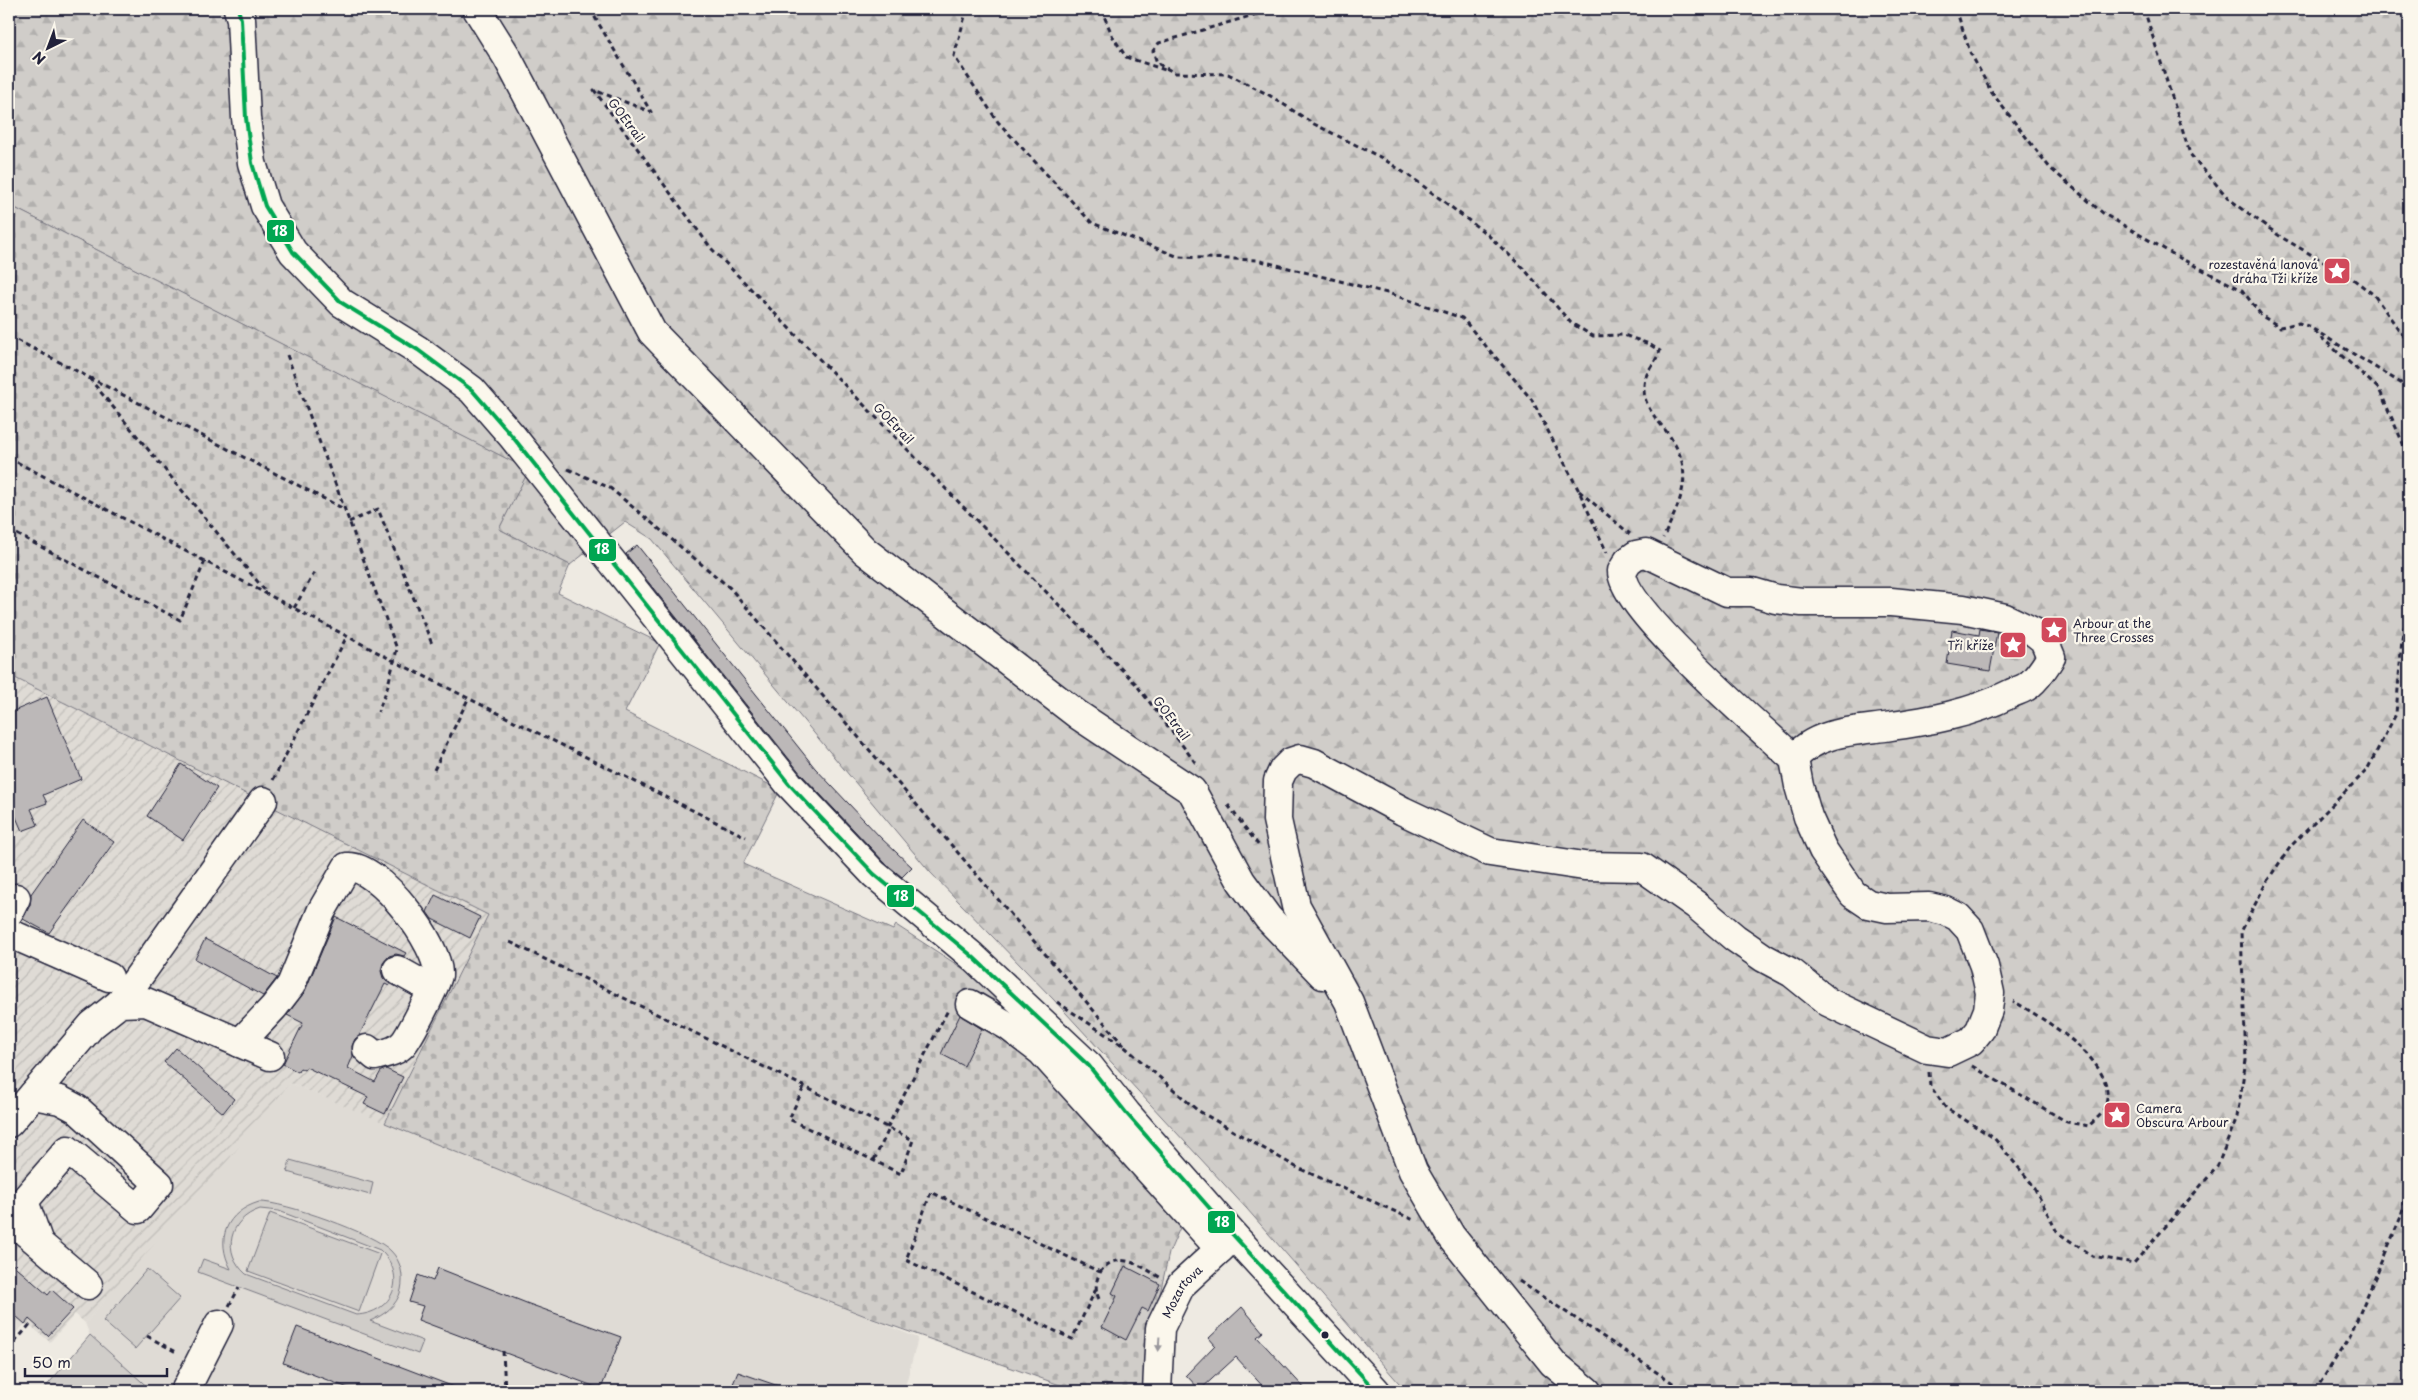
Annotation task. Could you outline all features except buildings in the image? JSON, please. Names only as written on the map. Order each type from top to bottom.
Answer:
[{"type":"street","points":[[238,9],[242,19],[246,118],[252,163],[265,206],[293,252],[342,303],[418,350],[472,390],[516,442],[789,784],[874,874],[972,956],[1089,1066],[1227,1243]]},
{"type":"street","points":[[476,9],[507,58],[652,332],[865,551],[1078,716],[1192,791],[1241,881],[1268,918],[1349,1002]]},
{"type":"street","points":[[1587,1391],[1553,1363],[1451,1236],[1413,1171],[1349,1002],[1296,906],[1283,852],[1278,820],[1278,781],[1283,770],[1290,762],[1300,759],[1314,763],[1403,811],[1490,852],[1584,866],[1642,867],[1696,905],[1749,948],[1792,973],[1828,1002],[1938,1051],[1971,1041],[1980,1030],[1988,1010],[1990,993],[1984,966],[1970,930],[1958,917],[1946,911],[1930,907],[1888,908],[1868,904],[1853,894],[1823,850],[1808,817],[1794,759],[1653,624],[1626,586],[1622,571],[1628,561],[1640,553],[1654,555],[1727,592],[1752,592],[1776,599],[1802,602],[1891,602],[1963,609],[2005,618],[2034,632],[2044,640],[2051,657],[2029,685],[1977,709],[1908,724],[1828,736],[1802,749],[1794,759]]},
{"type":"street","points":[[9,1123],[92,1024],[120,1003],[262,801]]},
{"type":"street","points":[[240,1044],[292,984],[321,912],[347,867],[356,866],[391,890],[432,951],[438,976],[403,1044],[393,1052],[375,1056],[367,1049]]},
{"type":"street","points":[[9,933],[109,978]]},
{"type":"street","points":[[397,970],[431,989]]},
{"type":"street","points":[[120,1003],[146,1002],[270,1056]]},
{"type":"street","points":[[961,1004],[1008,1026],[1042,1052],[1227,1243],[1376,1391]]},
{"type":"street","points":[[32,1095],[60,1100],[77,1109],[159,1184],[138,1209],[68,1150],[24,1200],[39,1243]]},
{"type":"street","points":[[9,1218],[88,1285]]},
{"type":"street","name":"Mozartova","points":[[1157,1391],[1160,1328],[1181,1285],[1227,1243]]},
{"type":"street","points":[[185,1391],[219,1324]]},
{"type":"path","name":"GOEtrail","points":[[590,9],[651,112],[594,90],[711,248],[1135,683],[1201,770]]},
{"type":"path","points":[[967,9],[954,56],[998,122],[1092,223],[1179,257],[1257,260],[1391,294],[1462,318],[1532,400],[1579,491],[1618,575],[1626,586]]},
{"type":"path","points":[[1101,9],[1113,37],[1126,57],[1175,73],[1228,74],[1269,96],[1314,124],[1382,158],[1418,182],[1488,235],[1525,270],[1571,323],[1593,336],[1624,335],[1649,344],[1660,352],[1644,385],[1648,409],[1678,449],[1684,476],[1680,504],[1654,555]]},
{"type":"path","points":[[1175,73],[1157,63],[1152,51],[1159,43],[1274,9]]},
{"type":"path","points":[[1956,9],[1970,52],[1992,93],[2050,168],[2104,214],[2178,257],[2242,290],[2262,316],[2280,328],[2299,323],[2308,326],[2409,388]]},
{"type":"path","points":[[2144,9],[2190,154],[2229,199],[2281,237],[2353,279],[2374,295],[2409,344]]},
{"type":"path","points":[[2308,326],[2379,389],[2409,457]]},
{"type":"path","points":[[9,336],[344,510]]},
{"type":"path","points":[[287,355],[397,650],[387,689],[378,712]]},
{"type":"path","points":[[88,377],[269,595]]},
{"type":"path","points":[[9,458],[394,661],[746,837]]},
{"type":"path","points":[[565,468],[610,488],[730,588],[1126,1048]]},
{"type":"path","points":[[1579,491],[1609,516]]},
{"type":"path","points":[[349,522],[378,509],[432,644]]},
{"type":"path","points":[[9,530],[180,620],[205,561]]},
{"type":"path","points":[[294,608],[316,570]]},
{"type":"path","points":[[2006,998],[2035,1014],[2083,1049],[2105,1077],[2107,1094],[2104,1110],[2089,1126],[2060,1118],[1938,1051],[1930,1086],[1946,1108],[1994,1138],[2033,1185],[2057,1232],[2092,1256],[2134,1263],[2217,1167],[2237,1117],[2246,1060],[2242,932],[2267,882],[2291,846],[2367,770],[2396,714],[2402,639],[2409,601]]},
{"type":"path","points":[[262,801],[347,636]]},
{"type":"path","points":[[434,770],[468,699]]},
{"type":"path","points":[[1225,801],[1260,848]]},
{"type":"path","points":[[510,942],[913,1140],[901,1174],[790,1119],[804,1087]]},
{"type":"path","points":[[1036,1017],[1053,999],[1126,1048],[1197,1110],[1288,1162],[1451,1236]]},
{"type":"path","points":[[874,1160],[888,1128],[961,1004]]},
{"type":"path","points":[[2315,1391],[2350,1336],[2400,1219],[2409,1187]]},
{"type":"path","points":[[1096,1288],[1072,1339],[906,1260],[931,1192],[1100,1272]]},
{"type":"path","points":[[1099,1299],[1096,1278],[1105,1266],[1118,1261],[1127,1261],[1181,1285]]},
{"type":"path","points":[[1515,1279],[1685,1391]]},
{"type":"path","points":[[9,1349],[32,1322]]},
{"type":"path","points":[[147,1336],[199,1364]]},
{"type":"path","points":[[503,1351],[505,1391]]},
{"type":"shaded area","points":[[9,675],[489,915],[385,1123],[290,1083],[230,1158],[85,1323],[75,1314],[50,1342],[32,1327],[25,1324],[9,1339]]},
{"type":"shaded area","points":[[290,1083],[918,1338],[904,1391],[48,1391],[44,1389],[90,1336],[85,1323]]},
{"type":"green space","points":[[9,9],[2409,9],[2409,1391],[1406,1391],[1247,1209],[1053,999],[930,872],[652,539],[625,522],[570,565],[499,529],[528,470],[9,205]]},
{"type":"green space","points":[[9,205],[529,470],[499,529],[570,565],[558,593],[660,643],[625,712],[780,790],[743,864],[893,930],[896,925],[999,992],[1182,1223],[1169,1253],[1151,1334],[1150,1391],[1077,1391],[873,1319],[649,1231],[385,1123],[488,915],[9,675]]},
{"type":"green space","points":[[290,1160],[373,1183],[370,1195],[287,1172]]},
{"type":"green space","points":[[259,1202],[271,1203],[307,1213],[367,1236],[391,1251],[401,1269],[401,1290],[396,1301],[389,1309],[370,1321],[423,1341],[418,1354],[198,1272],[203,1259],[231,1269],[226,1258],[224,1237],[231,1220],[238,1212]],"holes":[[[260,1209],[279,1211],[380,1250],[389,1260],[395,1281],[393,1292],[388,1300],[380,1308],[369,1313],[356,1315],[246,1274],[233,1256],[231,1246],[235,1228],[241,1220]]]},
{"type":"green space","points":[[270,1213],[380,1254],[359,1312],[248,1271]]},
{"type":"green space","points":[[147,1269],[180,1298],[135,1349],[103,1321]]},
{"type":"green space","points":[[90,1335],[152,1391],[48,1391],[44,1389]]},
{"type":"transit line","name":"18","points":[[238,9],[241,19],[246,118],[252,163],[265,206],[293,252],[342,303],[418,350],[472,390],[512,436],[789,784],[874,874],[972,956],[1089,1066],[1127,1114],[1234,1236],[1376,1391]]},
{"type":"place","name":"rozestavěná lanová dráha Tži kříže","points":[[2337,271]]},
{"type":"place","name":"Arbour at the Three Crosses","points":[[2054,630]]},
{"type":"place","name":"Tři kříže","points":[[2013,645]]},
{"type":"place","name":"Camera Obscura Arbour","points":[[2117,1115]]}]
